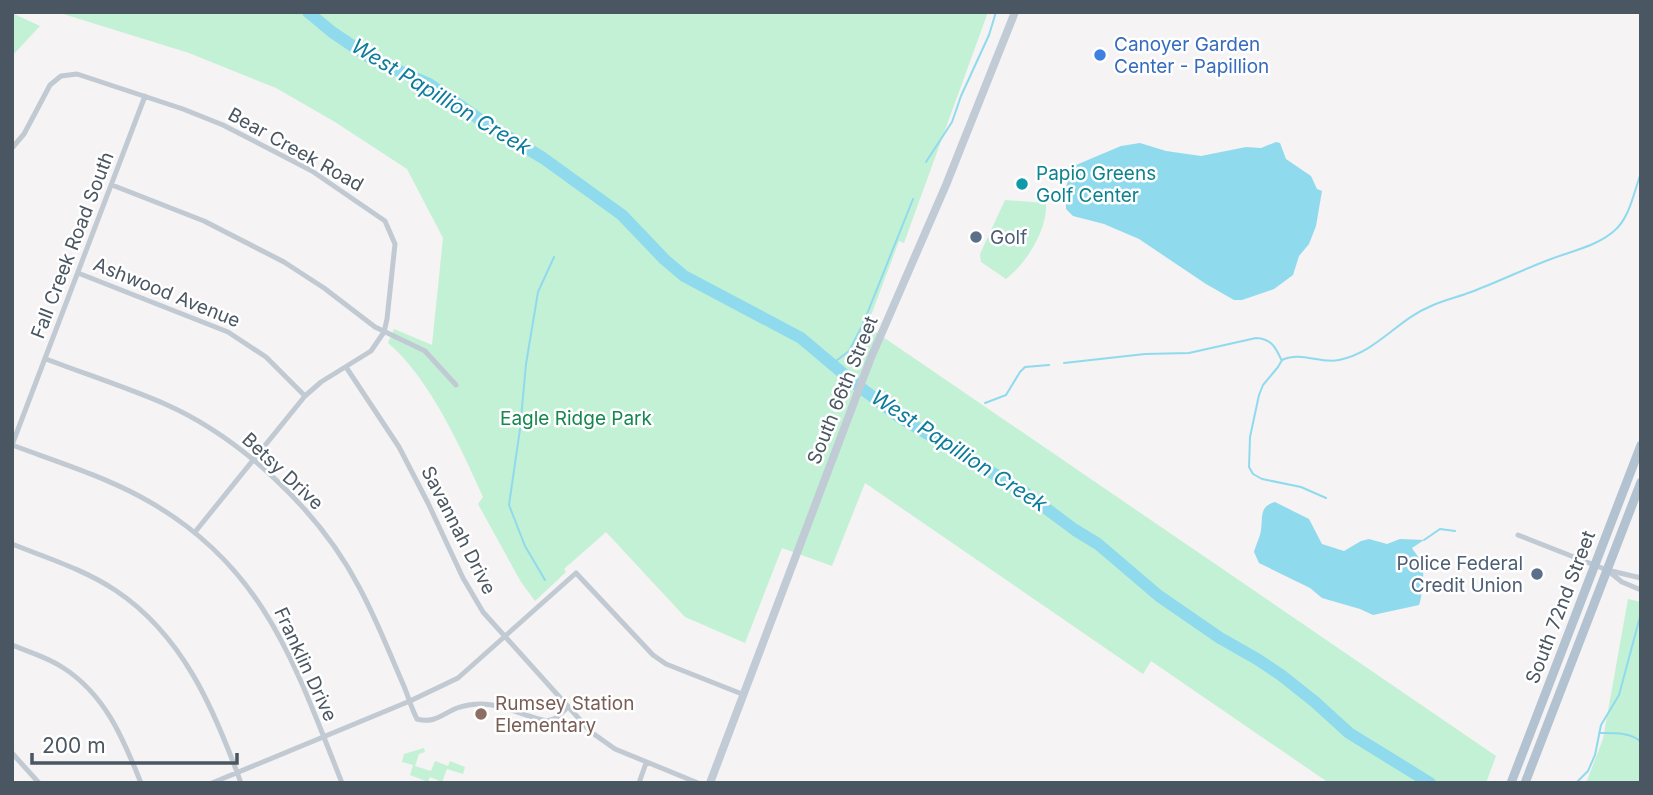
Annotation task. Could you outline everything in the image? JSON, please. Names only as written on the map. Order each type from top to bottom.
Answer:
[{"type":"main road","name":"South 72nd Street","points":[[1511,783],[1641,445]]},
{"type":"main road","name":"South 72nd Street","points":[[1525,783],[1641,482]]},
{"type":"street","name":"South 66th Street","points":[[709,783],[870,360],[946,185],[1015,12]]},
{"type":"street","name":"Bear Creek Road","points":[[12,148],[24,134],[50,85],[61,76],[77,74],[223,125],[270,147],[368,207],[385,221],[395,244],[394,269],[384,332]]},
{"type":"street","name":"Fall Creek Road South","points":[[12,445],[145,96]]},
{"type":"street","points":[[112,185],[243,239],[314,281],[384,332],[425,351],[456,385]]},
{"type":"street","name":"Ashwood Avenue","points":[[78,272],[228,332],[266,357],[305,396]]},
{"type":"street","points":[[195,532],[305,396],[321,382],[371,351],[384,332]]},
{"type":"street","name":"Betsy Drive","points":[[46,359],[166,405],[194,420],[254,461],[304,510],[334,546],[358,585],[417,719],[432,721],[458,708],[482,703],[499,705],[547,721],[556,718],[567,708]]},
{"type":"street","name":"Savannah Drive","points":[[346,367],[399,447],[466,584],[483,612],[567,708],[599,738],[615,749],[698,783]]},
{"type":"street","name":"Franklin Drive","points":[[12,445],[111,483],[141,498],[195,532],[229,564],[272,621],[293,663],[342,783]]},
{"type":"street","points":[[1518,535],[1607,570],[1641,578]]},
{"type":"street","points":[[12,544],[97,579],[155,623],[190,667],[241,783]]},
{"type":"street","points":[[1607,570],[1622,582],[1641,590]]},
{"type":"street","points":[[212,783],[410,701],[458,678],[576,573],[653,655],[666,664],[742,694]]},
{"type":"street","points":[[12,645],[62,667],[93,693],[107,710],[119,732],[141,783]]},
{"type":"street","points":[[12,753],[39,783]]},
{"type":"street","points":[[639,783],[646,763]]},
{"type":"green space","name":"Eagle Ridge Park","points":[[57,12],[988,12],[904,243],[899,241],[867,326],[1496,756],[1486,783],[1329,783],[1151,661],[1143,674],[865,483],[832,566],[782,548],[745,643],[685,617],[606,532],[564,569],[566,572],[535,601],[521,582],[478,504],[483,497],[443,414],[417,375],[388,343],[394,329],[432,345],[443,238],[407,169],[335,122],[276,88],[189,53]]},
{"type":"green space","points":[[12,13],[40,26],[12,56]]},
{"type":"green space","points":[[1005,200],[1046,203],[1043,224],[1034,245],[1006,279],[981,262],[980,254]]},
{"type":"green space","points":[[1628,599],[1641,602],[1641,783],[1586,783],[1603,739]]},
{"type":"green space","points":[[424,748],[425,752],[419,754],[415,766],[431,771],[435,761],[448,766],[450,761],[465,767],[463,774],[447,769],[442,782],[430,777],[428,782],[410,775],[413,765],[402,762],[404,754]]},
{"type":"water","points":[[1140,143],[1166,151],[1201,156],[1246,147],[1261,148],[1280,143],[1286,159],[1311,176],[1317,189],[1322,191],[1316,226],[1309,244],[1299,256],[1293,275],[1274,289],[1242,300],[1234,300],[1206,284],[1139,239],[1104,224],[1073,216],[1066,209],[1066,187],[1076,165],[1121,146]]},
{"type":"water","points":[[1275,502],[1309,519],[1322,544],[1344,551],[1369,539],[1387,544],[1400,539],[1424,540],[1412,548],[1423,567],[1419,605],[1373,615],[1322,598],[1310,588],[1259,563],[1254,552],[1264,509]]},
{"type":"waterway","name":"West Papillion Creek","points":[[308,12],[372,59],[429,84],[485,123],[543,158],[622,215],[684,276],[801,338],[898,416],[1024,492],[1098,544],[1159,596],[1281,675],[1349,733],[1430,783]]},
{"type":"waterway","points":[[926,162],[952,122],[996,12]]},
{"type":"waterway","points":[[1326,498],[1301,487],[1262,479],[1253,474],[1249,467],[1250,437],[1259,395],[1263,385],[1282,360],[1297,357],[1332,361],[1352,356],[1431,306],[1600,241],[1624,219],[1641,173]]},
{"type":"waterway","points":[[832,364],[849,351],[863,324],[913,199]]},
{"type":"waterway","points":[[545,580],[525,546],[509,505],[526,364],[538,292],[554,257]]},
{"type":"waterway","points":[[1064,363],[1145,354],[1189,353],[1256,338],[1272,344],[1281,359]]},
{"type":"waterway","points":[[985,403],[1006,395],[1025,367],[1049,365]]},
{"type":"waterway","name":"West Papillion Creek","points":[[952,448],[958,444]]},
{"type":"waterway","points":[[1424,540],[1440,529],[1455,531]]},
{"type":"waterway","points":[[1576,783],[1588,771],[1595,755],[1601,725],[1619,695],[1641,613]]},
{"type":"waterway","points":[[1599,733],[1627,735],[1641,742]]},
{"type":"place","name":"Canoyer Garden Center - Papillion","points":[[1100,55]]},
{"type":"place","name":"Papio Greens Golf Center","points":[[1022,184]]},
{"type":"place","name":"Golf","points":[[976,237]]},
{"type":"place","name":"Police Federal Credit Union","points":[[1537,574]]},
{"type":"place","name":"Rumsey Station Elementary","points":[[481,714]]}]
